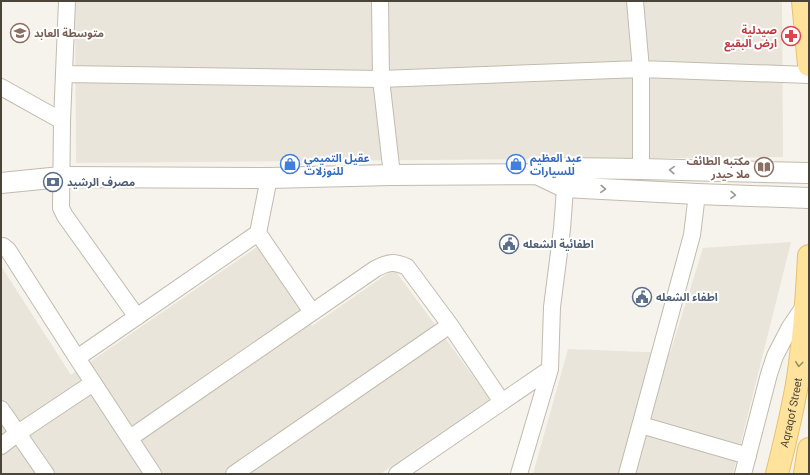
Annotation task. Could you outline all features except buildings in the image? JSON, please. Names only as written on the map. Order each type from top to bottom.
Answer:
[{"type":"main road","points":[[804,1],[809,65]]},
{"type":"main road","name":"Aqraqof Street","points":[[777,474],[798,377],[806,304],[809,256]]},
{"type":"main road","points":[[805,474],[809,449]]},
{"type":"street","points":[[67,1],[62,121],[61,208],[65,216],[137,316]]},
{"type":"street","points":[[380,1],[381,79],[392,175]]},
{"type":"street","points":[[635,1],[641,70],[641,169]]},
{"type":"street","points":[[65,74],[381,79],[641,70],[809,75]]},
{"type":"street","points":[[1,87],[62,121]]},
{"type":"street","points":[[565,178],[641,169],[809,173]]},
{"type":"street","points":[[1,183],[61,176],[269,178],[537,174],[697,194],[809,198]]},
{"type":"street","points":[[77,358],[258,233],[269,178]]},
{"type":"street","points":[[520,474],[550,369],[552,307],[562,229],[565,178]]},
{"type":"street","points":[[628,474],[692,235],[697,194]]},
{"type":"street","points":[[258,233],[312,312]]},
{"type":"street","points":[[1,246],[8,250],[153,474]]},
{"type":"street","points":[[130,438],[375,269],[383,264],[391,262],[407,267],[450,325],[502,402]]},
{"type":"street","points":[[743,474],[775,356],[790,327],[806,304]]},
{"type":"street","points":[[234,474],[450,325]]},
{"type":"street","points":[[398,474],[550,369]]},
{"type":"street","points":[[1,446],[18,433],[94,383]]},
{"type":"street","points":[[1,409],[46,474]]},
{"type":"street","points":[[641,425],[748,456]]},
{"type":"shaded area","points":[[75,1],[782,1],[783,157],[76,163]]},
{"type":"shaded area","points":[[791,242],[733,474],[533,474],[568,349],[670,353],[703,248]]},
{"type":"shaded area","points":[[257,247],[312,326],[394,269],[490,399],[380,474],[1,474],[1,266],[71,375]]},
{"type":"place","name":"متوسطة العابد","points":[[20,33]]},
{"type":"place","name":"صيدلية ارض البقيع","points":[[791,36]]},
{"type":"place","name":"عقيل التميمي للنوزلات","points":[[290,164]]},
{"type":"place","name":"عبد العظيم للسيارات","points":[[516,164]]},
{"type":"place","name":"مكتبه الطائف ملا حيدر","points":[[764,167]]},
{"type":"place","name":"مصرف الرشيد","points":[[53,182]]},
{"type":"place","name":"اطفائية الشعله","points":[[509,244]]},
{"type":"place","name":"اطفاء الشعله","points":[[642,297]]}]
